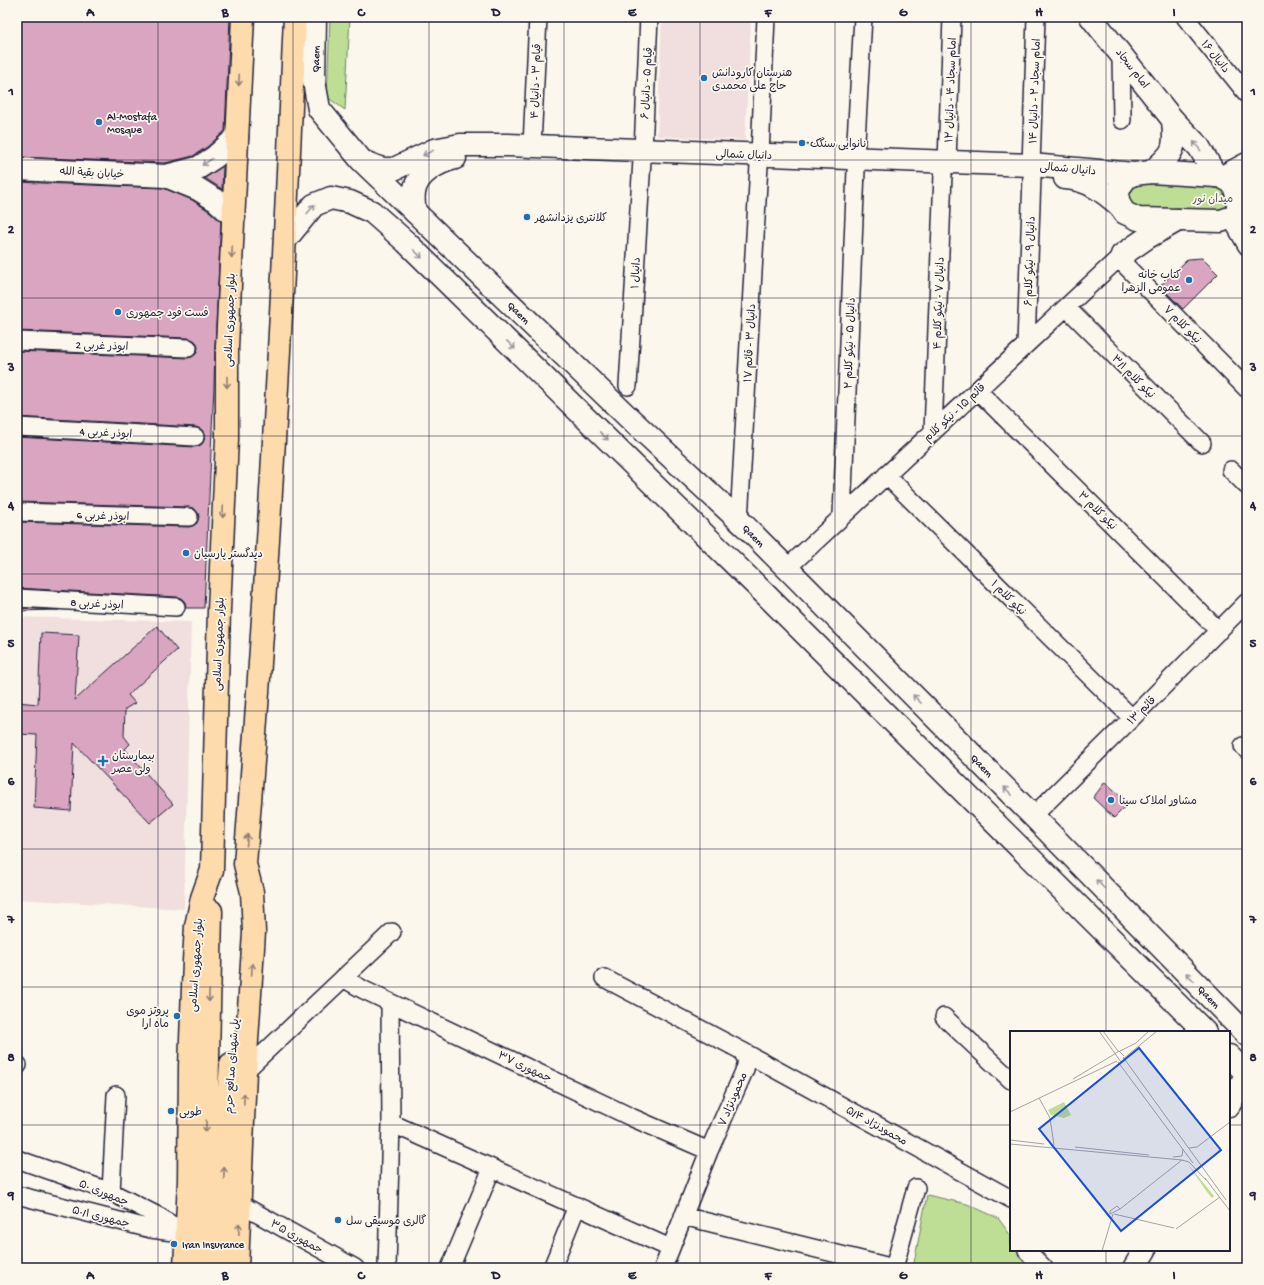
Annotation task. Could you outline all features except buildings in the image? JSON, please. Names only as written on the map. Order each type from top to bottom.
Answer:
[{"type":"main road","name":"بلوار جمهوری اسلامی","points":[[185,1268],[189,1180],[190,1066],[196,926],[202,898],[212,870],[219,610],[227,439],[227,347],[243,17]]},
{"type":"main road","points":[[237,1268],[245,1071],[254,932],[252,892],[245,864],[260,674],[286,239],[295,17]]},
{"type":"main road","name":"Qaem","points":[[315,17],[314,81],[319,109],[361,160],[628,417],[739,521],[1033,816],[1247,1035]]},
{"type":"main road","name":"امام سجاد","points":[[1092,17],[1173,120],[1199,147],[1219,177]]},
{"type":"main road","points":[[1120,257],[1127,242],[1127,230],[1118,196],[1120,187],[1126,178],[1143,173],[1167,158],[1174,148],[1175,138],[1173,120]]},
{"type":"main road","name":"خیابان بقیة الله","points":[[17,169],[166,176],[198,168],[215,157],[237,136]]},
{"type":"main road","name":"دانیال شمالی","points":[[361,160],[382,169],[394,169],[434,150],[460,145],[476,151],[508,154],[642,155],[945,168],[1143,173]]},
{"type":"main road","name":"دانیال شمالی","points":[[415,212],[414,192],[418,180],[431,167],[476,151],[532,146],[642,155]]},
{"type":"main road","points":[[1219,177],[1247,164]]},
{"type":"main road","name":"دانیال شمالی","points":[[1032,171],[1086,182],[1100,189],[1122,209]]},
{"type":"main road","points":[[1122,209],[1138,219],[1221,221],[1239,208],[1234,183],[1219,177],[1143,173]]},
{"type":"main road","name":"خیابان بقیة الله","points":[[166,176],[198,189],[217,201],[234,217]]},
{"type":"main road","points":[[286,239],[314,205],[330,198],[350,202],[372,212],[406,242],[764,593],[1204,1031]]},
{"type":"main road","points":[[1120,257],[1148,238],[1179,220]]},
{"type":"main road","points":[[764,593],[786,569]]},
{"type":"main road","name":"پل شهدای مدافع حرم","points":[[220,1268],[225,1153],[245,864]]},
{"type":"main road","name":"پل شهدای مدافع حرم","points":[[200,1268],[206,1156],[212,870]]},
{"type":"main road","points":[[1230,1057],[1247,1074],[1230,1103]]},
{"type":"main road","points":[[1134,1268],[1144,1251]]},
{"type":"street","name":"قیام ۳ - دانیال ۴","points":[[532,146],[538,17]]},
{"type":"street","name":"قیام ۵ - دانیال ۶","points":[[642,155],[649,17]]},
{"type":"street","name":"دانیال ۳ - قائم ۱۷","points":[[739,521],[760,160],[766,17]]},
{"type":"street","name":"دانیال ۵ - نیکو کلام ۲","points":[[842,516],[855,164],[863,17]]},
{"type":"street","name":"امام سجاد ۴ - دانیال ۱۲","points":[[945,168],[952,17]]},
{"type":"street","name":"امام سجاد ۲ - دانیال ۱۴","points":[[1032,171],[1036,17]]},
{"type":"street","name":"دانیال ۱۶","points":[[1185,17],[1247,94]]},
{"type":"street","points":[[1121,54],[1122,120]]},
{"type":"street","name":"دانیال ۱","points":[[628,386],[642,155]]},
{"type":"street","name":"دانیال ۷ - نیکو کلام ۴","points":[[933,432],[945,168]]},
{"type":"street","name":"دانیال ۹ - نیکو کلام ۶","points":[[1026,344],[1032,171]]},
{"type":"street","points":[[1239,208],[1247,246]]},
{"type":"street","name":"قائم ۱۵ - نیکو کلام","points":[[786,569],[1120,257]]},
{"type":"street","name":"نیکو کلام ٧","points":[[1120,257],[1247,390]]},
{"type":"street","name":"نیکو کلام ۳/۱","points":[[1066,308],[1202,443]]},
{"type":"street","name":"ابوذر غربی 2","points":[[17,341],[188,348]]},
{"type":"street","name":"نیکو کلام ۳","points":[[978,390],[1219,630]]},
{"type":"street","name":"ابوذر غربی 4","points":[[17,427],[195,437]]},
{"type":"street","points":[[1231,470],[1247,486]]},
{"type":"street","name":"نیکو کلام ۱","points":[[886,475],[1132,718]]},
{"type":"street","name":"ابوذر غربی 6","points":[[17,512],[189,517]]},
{"type":"street","name":"ابوذر غربی 8","points":[[17,598],[176,607]]},
{"type":"street","name":"قائم ۱۳","points":[[1033,816],[1247,602]]},
{"type":"street","points":[[245,1071],[392,932]]},
{"type":"street","name":"جمهوری ۳۷","points":[[343,978],[390,1003],[633,1118],[709,1151]]},
{"type":"street","points":[[604,978],[742,1051]]},
{"type":"street","points":[[387,1268],[391,1122],[390,1003]]},
{"type":"street","points":[[944,1017],[1010,1079]]},
{"type":"street","name":"محمودنژاد ۷","points":[[663,1268],[709,1151],[745,1069],[746,1061],[742,1051]]},
{"type":"street","name":"محمودنژاد ۵/۴","points":[[742,1051],[1010,1199]]},
{"type":"street","points":[[111,1192],[116,1095]]},
{"type":"street","points":[[391,1122],[670,1248]]},
{"type":"street","name":"جمهوری ۵۰","points":[[17,1159],[111,1192],[160,1217],[186,1234]]},
{"type":"street","points":[[450,1268],[492,1168]]},
{"type":"street","points":[[683,1216],[894,1268],[916,1188]]},
{"type":"street","name":"جمهوری ۵۰/۱","points":[[17,1195],[152,1229],[186,1234]]},
{"type":"street","name":"جمهوری ۳۵","points":[[240,1204],[355,1268]]},
{"type":"street","points":[[552,1268],[577,1206]]},
{"type":"street","points":[[1028,1251],[1044,1268]]},
{"type":"shaded area","name":"هنرستان کارودانش حاج علی محمدی","points":[[662,17],[751,20],[745,140],[657,136]]},
{"type":"shaded area","name":"بیمارستان ولی عصر","points":[[17,617],[191,622],[184,909],[17,899]]},
{"type":"green space","points":[[330,17],[350,17],[345,110],[327,97]]},
{"type":"green space","name":"میدان نور","points":[[1140,182],[1219,184],[1227,189],[1228,208],[1223,211],[1141,210],[1131,206],[1128,200],[1127,192],[1132,186]]},
{"type":"green space","points":[[927,1195],[967,1204],[998,1218],[1010,1235],[1010,1251],[1023,1251],[1035,1268],[913,1268]]},
{"type":"place","name":"هنرستان کارودانش حاج علی محمدی","points":[[704,78]]},
{"type":"place","name":"Al-Mostafa Mosque","points":[[99,122]]},
{"type":"place","name":"نانوایی سنگک","points":[[802,143]]},
{"type":"place","name":"کلانتری یزدانشهر","points":[[527,217]]},
{"type":"place","name":"کتاب خانه عمومی الزهرا","points":[[1189,280]]},
{"type":"place","name":"فست فود جمهوری","points":[[118,312]]},
{"type":"place","name":"دیدگستر پارسیان","points":[[186,553]]},
{"type":"place","name":"بیمارستان ولی عصر","points":[[103,761]]},
{"type":"place","name":"مشاور املاک سینا","points":[[1111,800]]},
{"type":"place","name":"پروتز موی ماه ارا","points":[[177,1016]]},
{"type":"place","name":"طوبی","points":[[171,1111]]},
{"type":"place","name":"گالری موسیقی سل","points":[[338,1220]]},
{"type":"place","name":"Iran Insurance","points":[[174,1244]]}]
